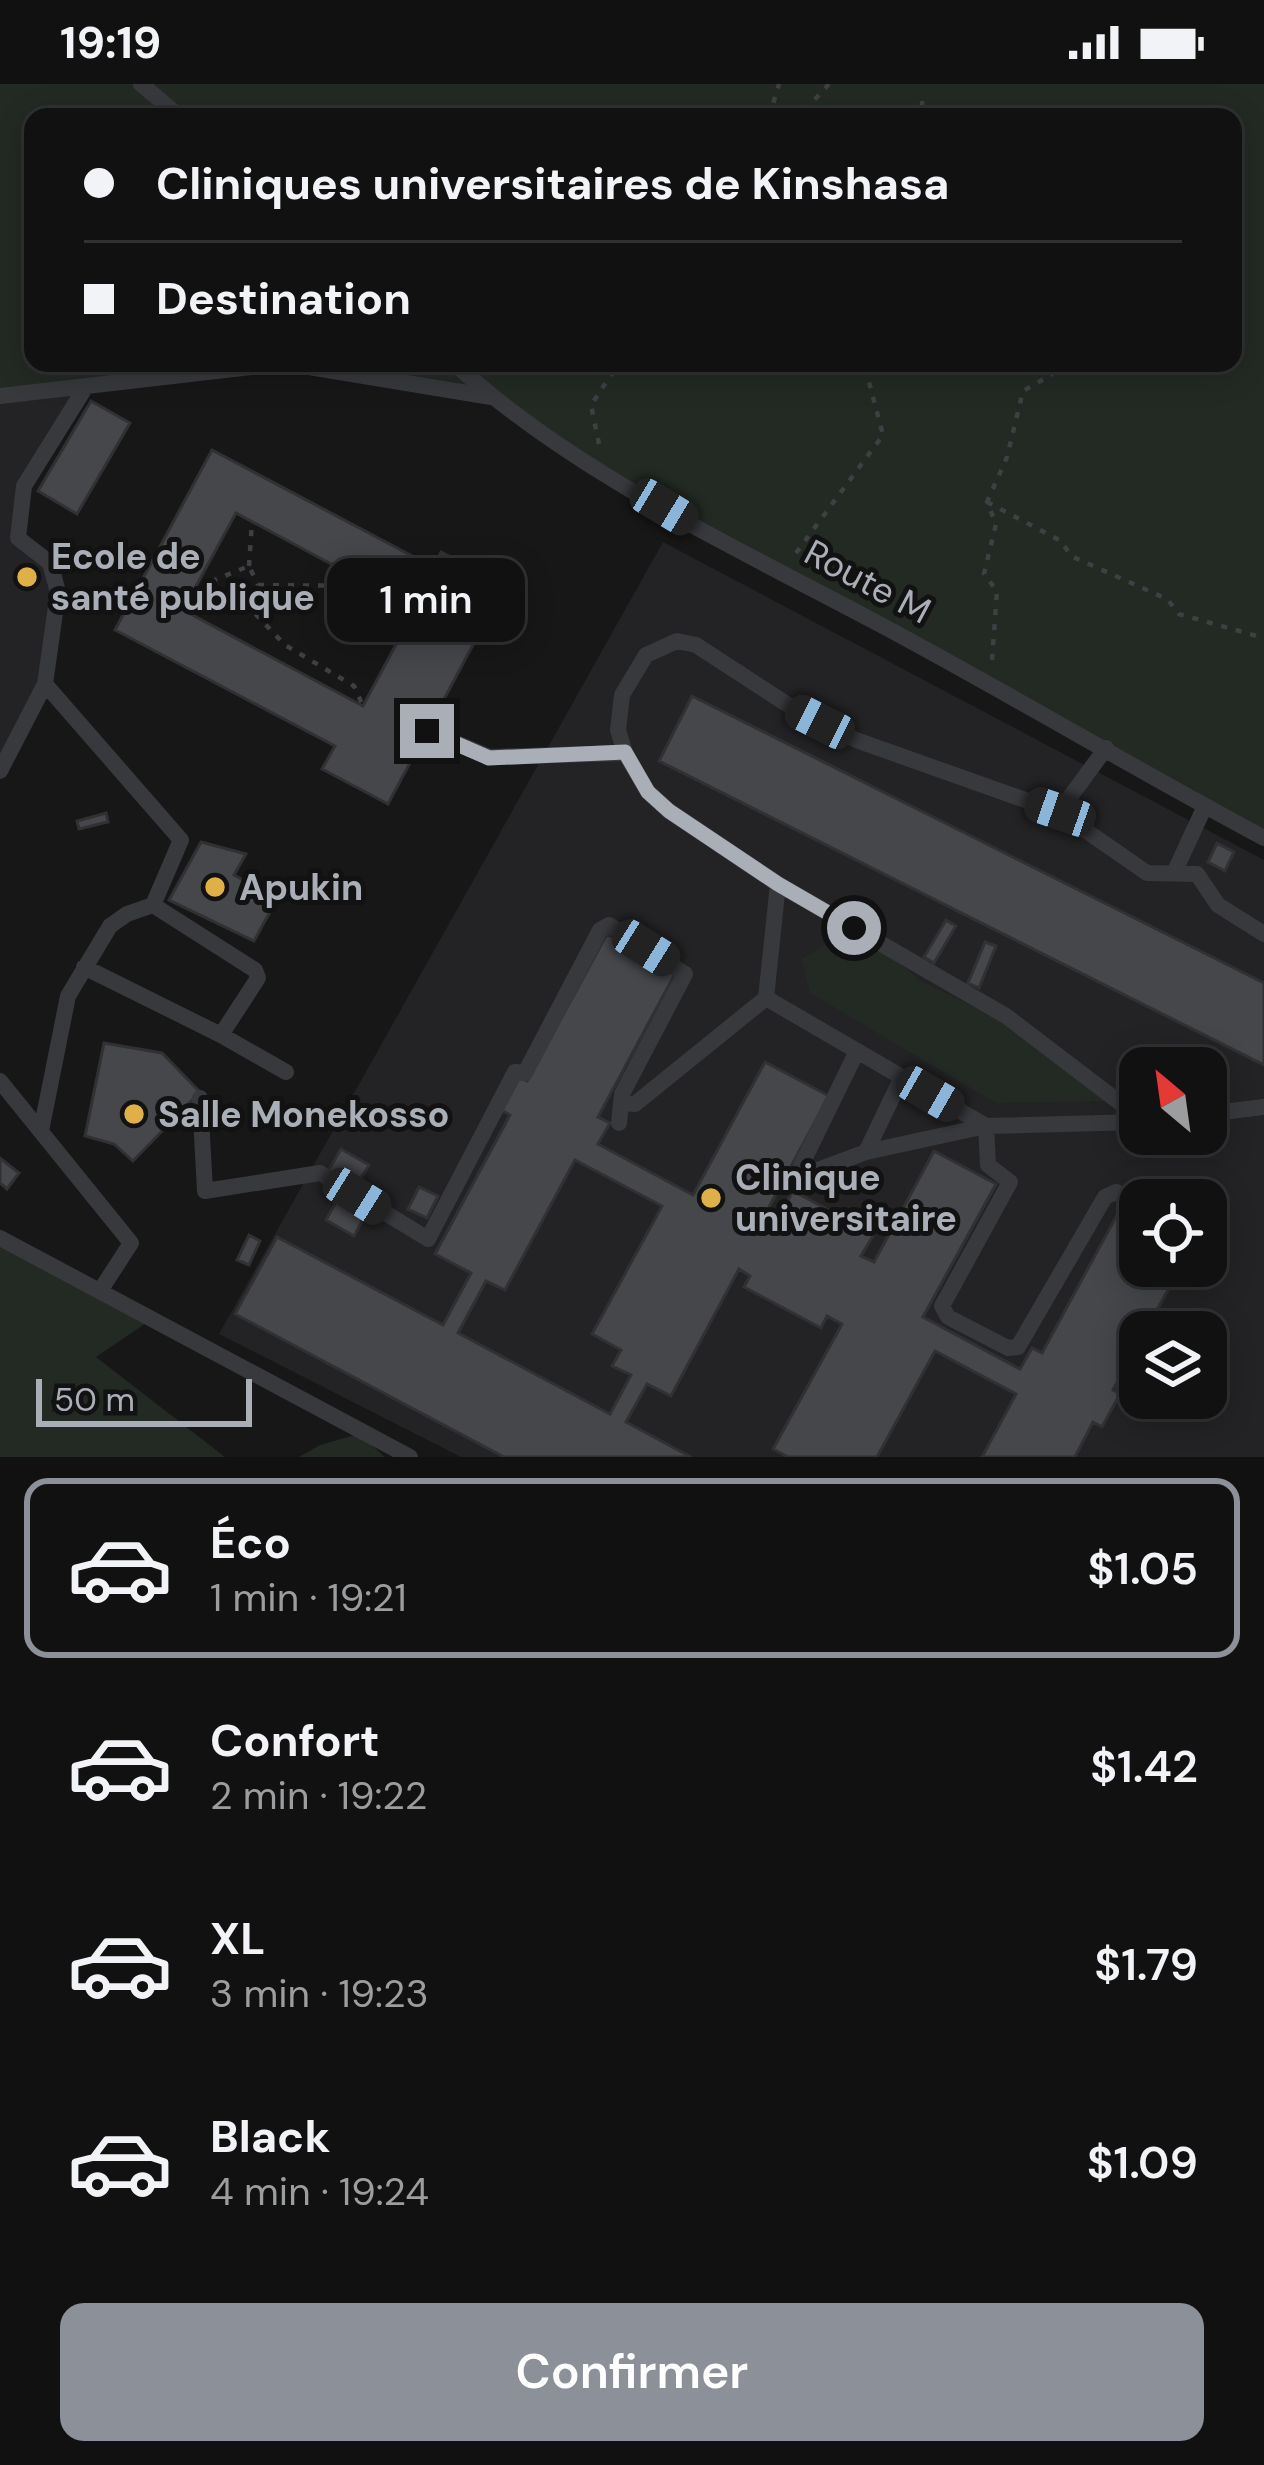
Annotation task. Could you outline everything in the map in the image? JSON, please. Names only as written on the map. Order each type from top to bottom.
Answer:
[{"type":"lane","points":[[141,84],[169,108]]},
{"type":"lane","points":[[0,396],[213,372]]},
{"type":"lane","points":[[338,372],[491,398]]},
{"type":"lane","name":"Route M","points":[[464,372],[491,398],[604,471],[1264,838]]},
{"type":"lane","points":[[0,771],[45,684],[58,592],[50,563],[18,538],[24,486],[85,388]]},
{"type":"lane","points":[[1119,1104],[1006,1016],[778,884],[648,792],[618,730],[632,674],[646,655],[677,641],[696,646],[785,703],[856,740],[1060,812],[1147,873],[1197,874],[1218,904],[1264,934]]},
{"type":"lane","points":[[41,1132],[62,1017],[84,968],[118,918],[153,905],[181,841],[45,684]]},
{"type":"lane","points":[[427,731],[489,758],[625,752]]},
{"type":"lane","points":[[1060,812],[1106,748]]},
{"type":"lane","points":[[1174,873],[1205,806]]},
{"type":"lane","points":[[623,1103],[635,1105],[766,998],[778,884]]},
{"type":"lane","points":[[153,905],[258,974],[221,1035]]},
{"type":"lane","points":[[200,1098],[203,1187],[209,1193],[320,1173],[428,1238],[515,1072],[525,1073],[600,930],[609,925],[686,974],[622,1094],[619,1123]]},
{"type":"lane","points":[[84,968],[286,1072]]},
{"type":"lane","points":[[766,998],[986,1126]]},
{"type":"lane","points":[[856,1053],[801,1166],[807,1174],[866,1152],[986,1126],[1119,1121]]},
{"type":"lane","points":[[866,1152],[902,1077]]},
{"type":"lane","points":[[0,1081],[130,1243],[100,1292]]},
{"type":"lane","points":[[1227,1111],[1264,1107]]},
{"type":"lane","points":[[986,1126],[988,1165],[1010,1182],[941,1306],[948,1317],[1008,1348],[1025,1340],[1106,1197],[1119,1193]]},
{"type":"lane","points":[[0,1238],[410,1457]]},
{"type":"path","points":[[806,108],[829,84]]},
{"type":"path","points":[[922,101],[922,108]]},
{"type":"path","points":[[604,471],[591,405],[613,372]]},
{"type":"path","points":[[782,572],[883,435],[866,372]]},
{"type":"path","points":[[990,683],[997,590],[984,574],[996,524],[987,502],[1007,457],[1023,391],[1054,372]]},
{"type":"path","points":[[987,502],[1061,541],[1071,556],[1167,599],[1179,614],[1264,638]]},
{"type":"path","points":[[252,522],[249,566],[258,585]]},
{"type":"path","points":[[208,607],[205,584],[249,566]]},
{"type":"path","points":[[258,585],[373,586]]},
{"type":"path","points":[[183,610],[245,603],[258,585]]},
{"type":"path","points":[[245,603],[285,645],[354,686],[363,706]]},
{"type":"shaded area","points":[[0,84],[1264,84],[1264,838],[782,572],[491,398],[322,372],[1242,372],[1242,108],[24,108],[24,372],[202,372],[0,396]]},
{"type":"shaded area","name":"Ecole de santé publique","points":[[85,388],[24,486],[18,538],[50,563],[58,592],[45,684],[0,771],[0,396]]},
{"type":"shaded area","points":[[663,542],[1264,860],[1264,1457],[461,1457],[219,1334]]},
{"type":"shaded area","points":[[836,938],[882,949],[921,981],[994,1017],[1106,1101],[996,1103],[810,993],[802,959]]},
{"type":"shaded area","points":[[0,1237],[152,1319],[96,1357],[225,1457],[0,1457]]},
{"type":"shaded area","points":[[359,1434],[385,1457],[299,1457],[320,1445]]},
{"type":"building","points":[[91,401],[130,423],[77,514],[38,491]]},
{"type":"building","points":[[212,450],[433,567],[441,552],[505,585],[388,804],[322,769],[335,746],[115,630]],"holes":[[[236,513],[415,609],[363,706],[183,610]]]},
{"type":"building","points":[[692,696],[1264,983],[1264,1065],[659,761]]},
{"type":"building","points":[[106,813],[108,822],[79,829],[77,821]]},
{"type":"building","name":"Apukin","points":[[201,842],[246,854],[234,875],[277,899],[254,941],[169,900]]},
{"type":"building","points":[[1217,843],[1234,852],[1225,871],[1208,862]]},
{"type":"building","points":[[946,920],[956,926],[934,963],[924,957]]},
{"type":"building","name":"Clinique universitaire","points":[[607,934],[676,972],[598,1117],[610,1123],[598,1144],[693,1195],[765,1062],[829,1096],[769,1207],[781,1213],[793,1191],[874,1234],[861,1256],[874,1262],[934,1151],[996,1184],[923,1317],[1020,1369],[1032,1348],[1042,1353],[1119,1211],[1119,1287],[1170,1287],[1156,1311],[1119,1311],[1119,1379],[1113,1390],[1119,1396],[1102,1427],[1093,1422],[1075,1457],[982,1457],[1016,1394],[935,1351],[877,1457],[788,1457],[773,1449],[842,1324],[827,1316],[821,1328],[744,1287],[750,1276],[739,1269],[671,1396],[647,1384],[626,1422],[691,1457],[504,1457],[235,1314],[277,1237],[443,1325],[471,1273],[435,1254],[510,1115],[501,1110],[519,1077],[527,1081]],"holes":[[[575,1160],[662,1206],[592,1334],[621,1350],[612,1366],[631,1375],[610,1414],[458,1333],[486,1281],[505,1290]]]},
{"type":"building","points":[[985,942],[996,946],[979,988],[968,983]]},
{"type":"building","name":"Salle Monekosso","points":[[104,1043],[162,1053],[200,1092],[133,1161],[114,1144],[85,1136]]},
{"type":"building","points":[[341,1149],[369,1165],[350,1197],[322,1181]]},
{"type":"building","points":[[0,1158],[19,1173],[7,1189],[0,1183]]},
{"type":"building","points":[[419,1187],[438,1196],[427,1218],[408,1209]]},
{"type":"building","points":[[337,1200],[365,1216],[354,1236],[326,1220]]},
{"type":"building","points":[[249,1235],[260,1241],[249,1265],[237,1260]]},
{"type":"place","name":"Ecole de santé publique","points":[[27,577]]},
{"type":"place","name":"Apukin","points":[[215,887]]},
{"type":"place","name":"Salle Monekosso","points":[[134,1114]]},
{"type":"place","name":"Clinique universitaire","points":[[711,1198]]},
{"type":"route","points":[[427,731],[489,758],[625,752],[648,792],[669,811],[854,928]]}]
